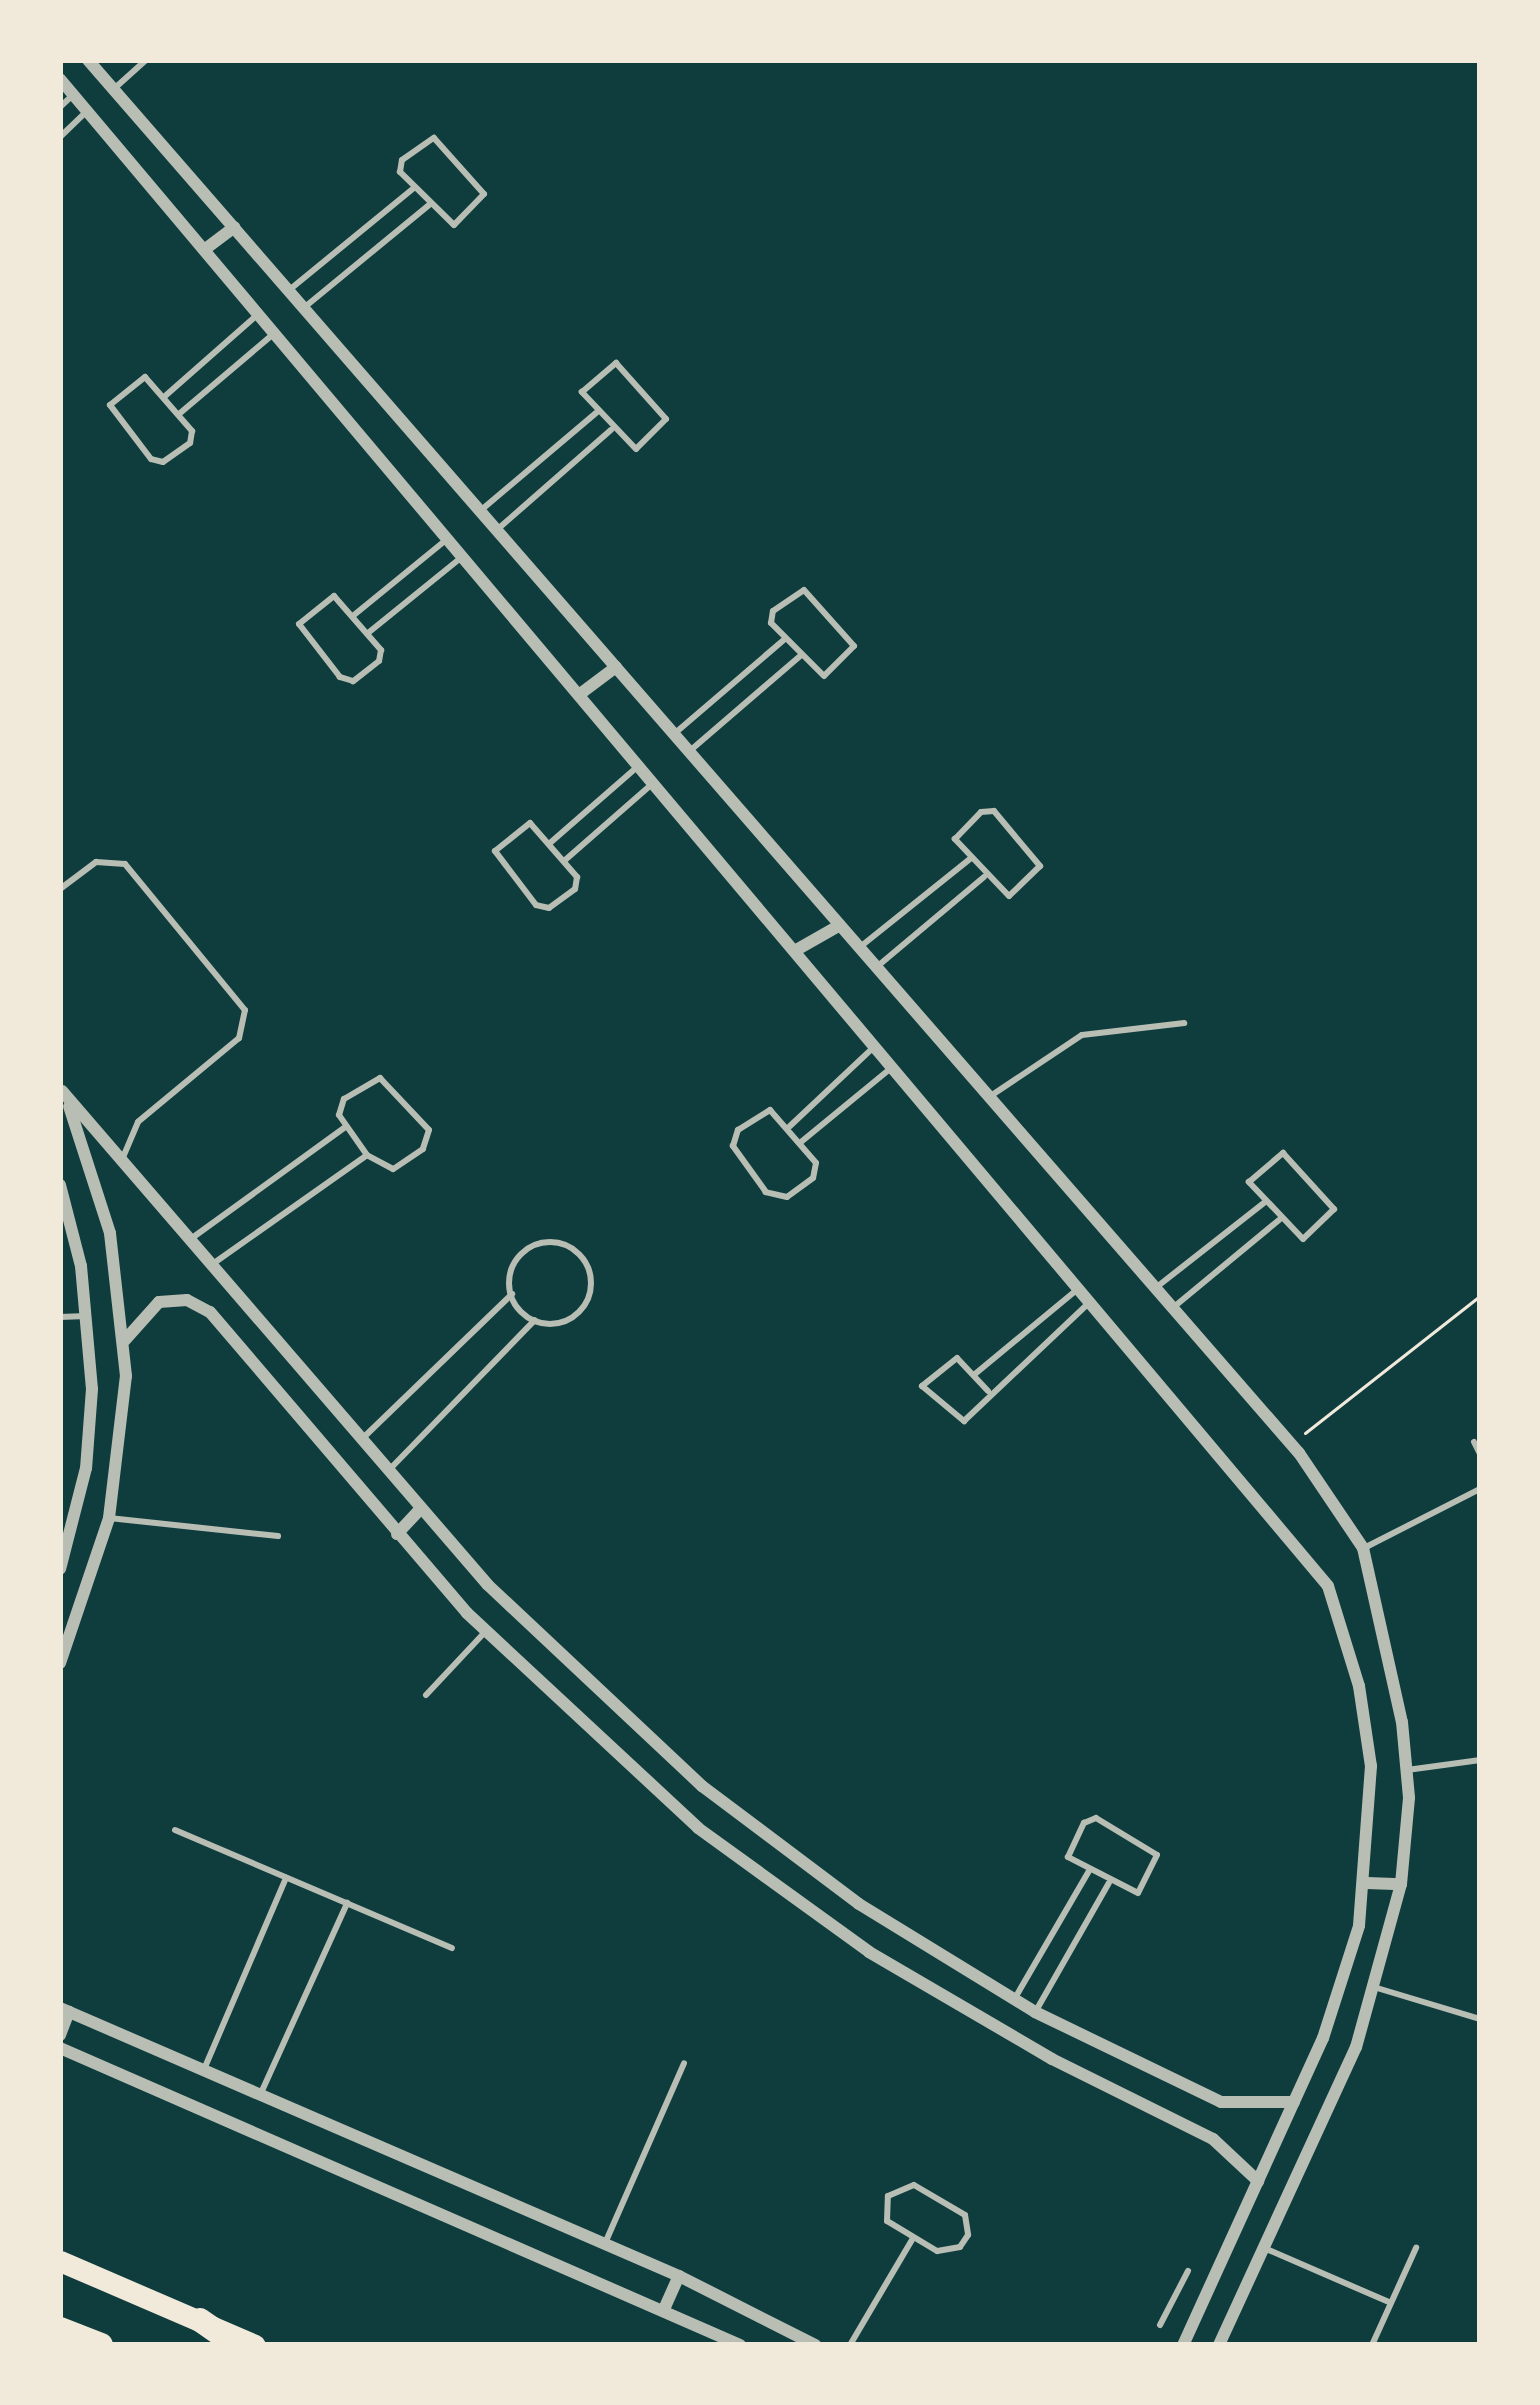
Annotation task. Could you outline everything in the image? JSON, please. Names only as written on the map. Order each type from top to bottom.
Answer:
[{"type":"highway","points":[[60,2261],[255,2345]]},
{"type":"highway","points":[[200,2320],[236,2345]]},
{"type":"highway","points":[[60,2329],[101,2345]]},
{"type":"street","points":[[92,65],[1299,1453],[1363,1548],[1407,1770],[1402,1884],[1377,1988],[1219,2345]]},
{"type":"street","points":[[60,79],[878,1043],[1328,1586],[1366,1725],[1367,1883],[1349,1970],[1183,2345]]},
{"type":"street","points":[[204,250],[234,227]]},
{"type":"street","points":[[580,694],[616,667]]},
{"type":"street","points":[[798,949],[840,925]]},
{"type":"street","points":[[61,1089],[420,1509],[556,1655],[703,1786],[860,1904],[1035,2012],[1221,2102],[1294,2102]]},
{"type":"street","points":[[60,1663],[109,1518],[125,1412],[125,1340],[102,1196],[61,1089]]},
{"type":"street","points":[[60,1185],[89,1315],[91,1430],[61,1562]]},
{"type":"street","points":[[125,1340],[159,1302],[187,1300],[210,1312],[485,1632],[618,1761],[782,1892],[959,2008],[1213,2139],[1258,2181]]},
{"type":"street","points":[[397,1534],[420,1509]]},
{"type":"street","points":[[1367,1883],[1402,1884]]},
{"type":"street","points":[[60,2035],[64,2010],[679,2276],[815,2345]]},
{"type":"street","points":[[60,2048],[664,2307],[740,2345]]},
{"type":"street","points":[[664,2307],[679,2276]]},
{"type":"lane","points":[[92,65],[109,60]]},
{"type":"lane","points":[[113,89],[146,60]]},
{"type":"lane","points":[[60,107],[73,95]]},
{"type":"lane","points":[[60,136],[87,111]]},
{"type":"lane","points":[[434,138],[484,194],[454,224],[429,205],[400,164],[434,138]]},
{"type":"lane","points":[[289,291],[414,188]]},
{"type":"lane","points":[[304,308],[429,205]]},
{"type":"lane","points":[[164,397],[259,314]]},
{"type":"lane","points":[[179,414],[275,333]]},
{"type":"lane","points":[[616,363],[666,419],[636,449],[611,430],[583,388],[616,363]]},
{"type":"lane","points":[[140,377],[179,414],[191,439],[159,463],[110,405],[140,377]]},
{"type":"lane","points":[[480,511],[596,413]]},
{"type":"lane","points":[[496,530],[611,430]]},
{"type":"lane","points":[[353,615],[448,538]]},
{"type":"lane","points":[[368,633],[464,556]]},
{"type":"lane","points":[[804,590],[854,646],[824,676],[800,656],[771,615],[804,590]]},
{"type":"lane","points":[[329,596],[353,615],[381,657],[348,682],[299,624],[329,596]]},
{"type":"lane","points":[[674,734],[784,639]]},
{"type":"lane","points":[[689,752],[800,656]]},
{"type":"lane","points":[[550,843],[640,764]]},
{"type":"lane","points":[[564,861],[655,782]]},
{"type":"lane","points":[[989,810],[1040,866],[1010,896],[985,877],[956,835],[989,810]]},
{"type":"lane","points":[[526,823],[550,843],[578,877],[575,889],[544,909],[495,851],[526,823]]},
{"type":"lane","points":[[859,947],[970,859]]},
{"type":"lane","points":[[60,889],[96,862],[125,864],[245,1010],[239,1037],[138,1122],[123,1158]]},
{"type":"lane","points":[[876,967],[985,877]]},
{"type":"lane","points":[[989,1096],[1082,1034],[1184,1023]]},
{"type":"lane","points":[[790,1126],[878,1043]]},
{"type":"lane","points":[[801,1142],[895,1065]]},
{"type":"lane","points":[[380,1078],[429,1130],[423,1148],[403,1166],[383,1168],[344,1128],[344,1099],[380,1078]]},
{"type":"lane","points":[[770,1110],[801,1142],[816,1163],[813,1178],[793,1195],[770,1195],[735,1152],[735,1135],[770,1110]]},
{"type":"lane","points":[[192,1238],[344,1128]]},
{"type":"lane","points":[[1283,1153],[1334,1209],[1304,1239],[1279,1220],[1250,1179],[1283,1153]]},
{"type":"lane","points":[[214,1263],[367,1156]]},
{"type":"lane","points":[[1156,1288],[1264,1203]]},
{"type":"lane","points":[[1173,1308],[1279,1220]]},
{"type":"lane","points":[[538,1241],[562,1243],[594,1282],[592,1297],[570,1323],[535,1320],[512,1294],[506,1278],[514,1258],[538,1241]]},
{"type":"lane","points":[[975,1374],[1082,1286]]},
{"type":"lane","points":[[361,1440],[512,1294]]},
{"type":"lane","points":[[988,1391],[1093,1299]]},
{"type":"lane","points":[[60,1317],[89,1315]]},
{"type":"lane","points":[[389,1470],[535,1320]]},
{"type":"lane","points":[[952,1358],[975,1374],[988,1391],[992,1400],[959,1423],[922,1386],[952,1358]]},
{"type":"lane","points":[[1474,1442],[1480,1454]]},
{"type":"lane","points":[[1363,1548],[1480,1489]]},
{"type":"lane","points":[[109,1518],[278,1537]]},
{"type":"lane","points":[[426,1695],[485,1632]]},
{"type":"lane","points":[[1407,1770],[1480,1760]]},
{"type":"lane","points":[[1091,1818],[1157,1855],[1138,1893],[1109,1883],[1068,1853],[1091,1818]]},
{"type":"lane","points":[[175,1831],[452,1948]]},
{"type":"lane","points":[[1014,2000],[1089,1871]]},
{"type":"lane","points":[[204,2069],[286,1878]]},
{"type":"lane","points":[[1035,2012],[1109,1883]]},
{"type":"lane","points":[[261,2093],[346,1903]]},
{"type":"lane","points":[[1377,1988],[1480,2019]]},
{"type":"lane","points":[[605,2243],[684,2063]]},
{"type":"lane","points":[[914,2185],[968,2221],[965,2242],[953,2251],[913,2238],[884,2212],[899,2186],[914,2185]]},
{"type":"lane","points":[[850,2345],[913,2238]]},
{"type":"lane","points":[[1264,2248],[1391,2303]]},
{"type":"lane","points":[[1372,2345],[1416,2248]]},
{"type":"lane","points":[[1160,2325],[1188,2271]]},
{"type":"lane","points":[[1174,2300],[1198,2312]]},
{"type":"path","points":[[1309,1432],[1480,1296]]}]
